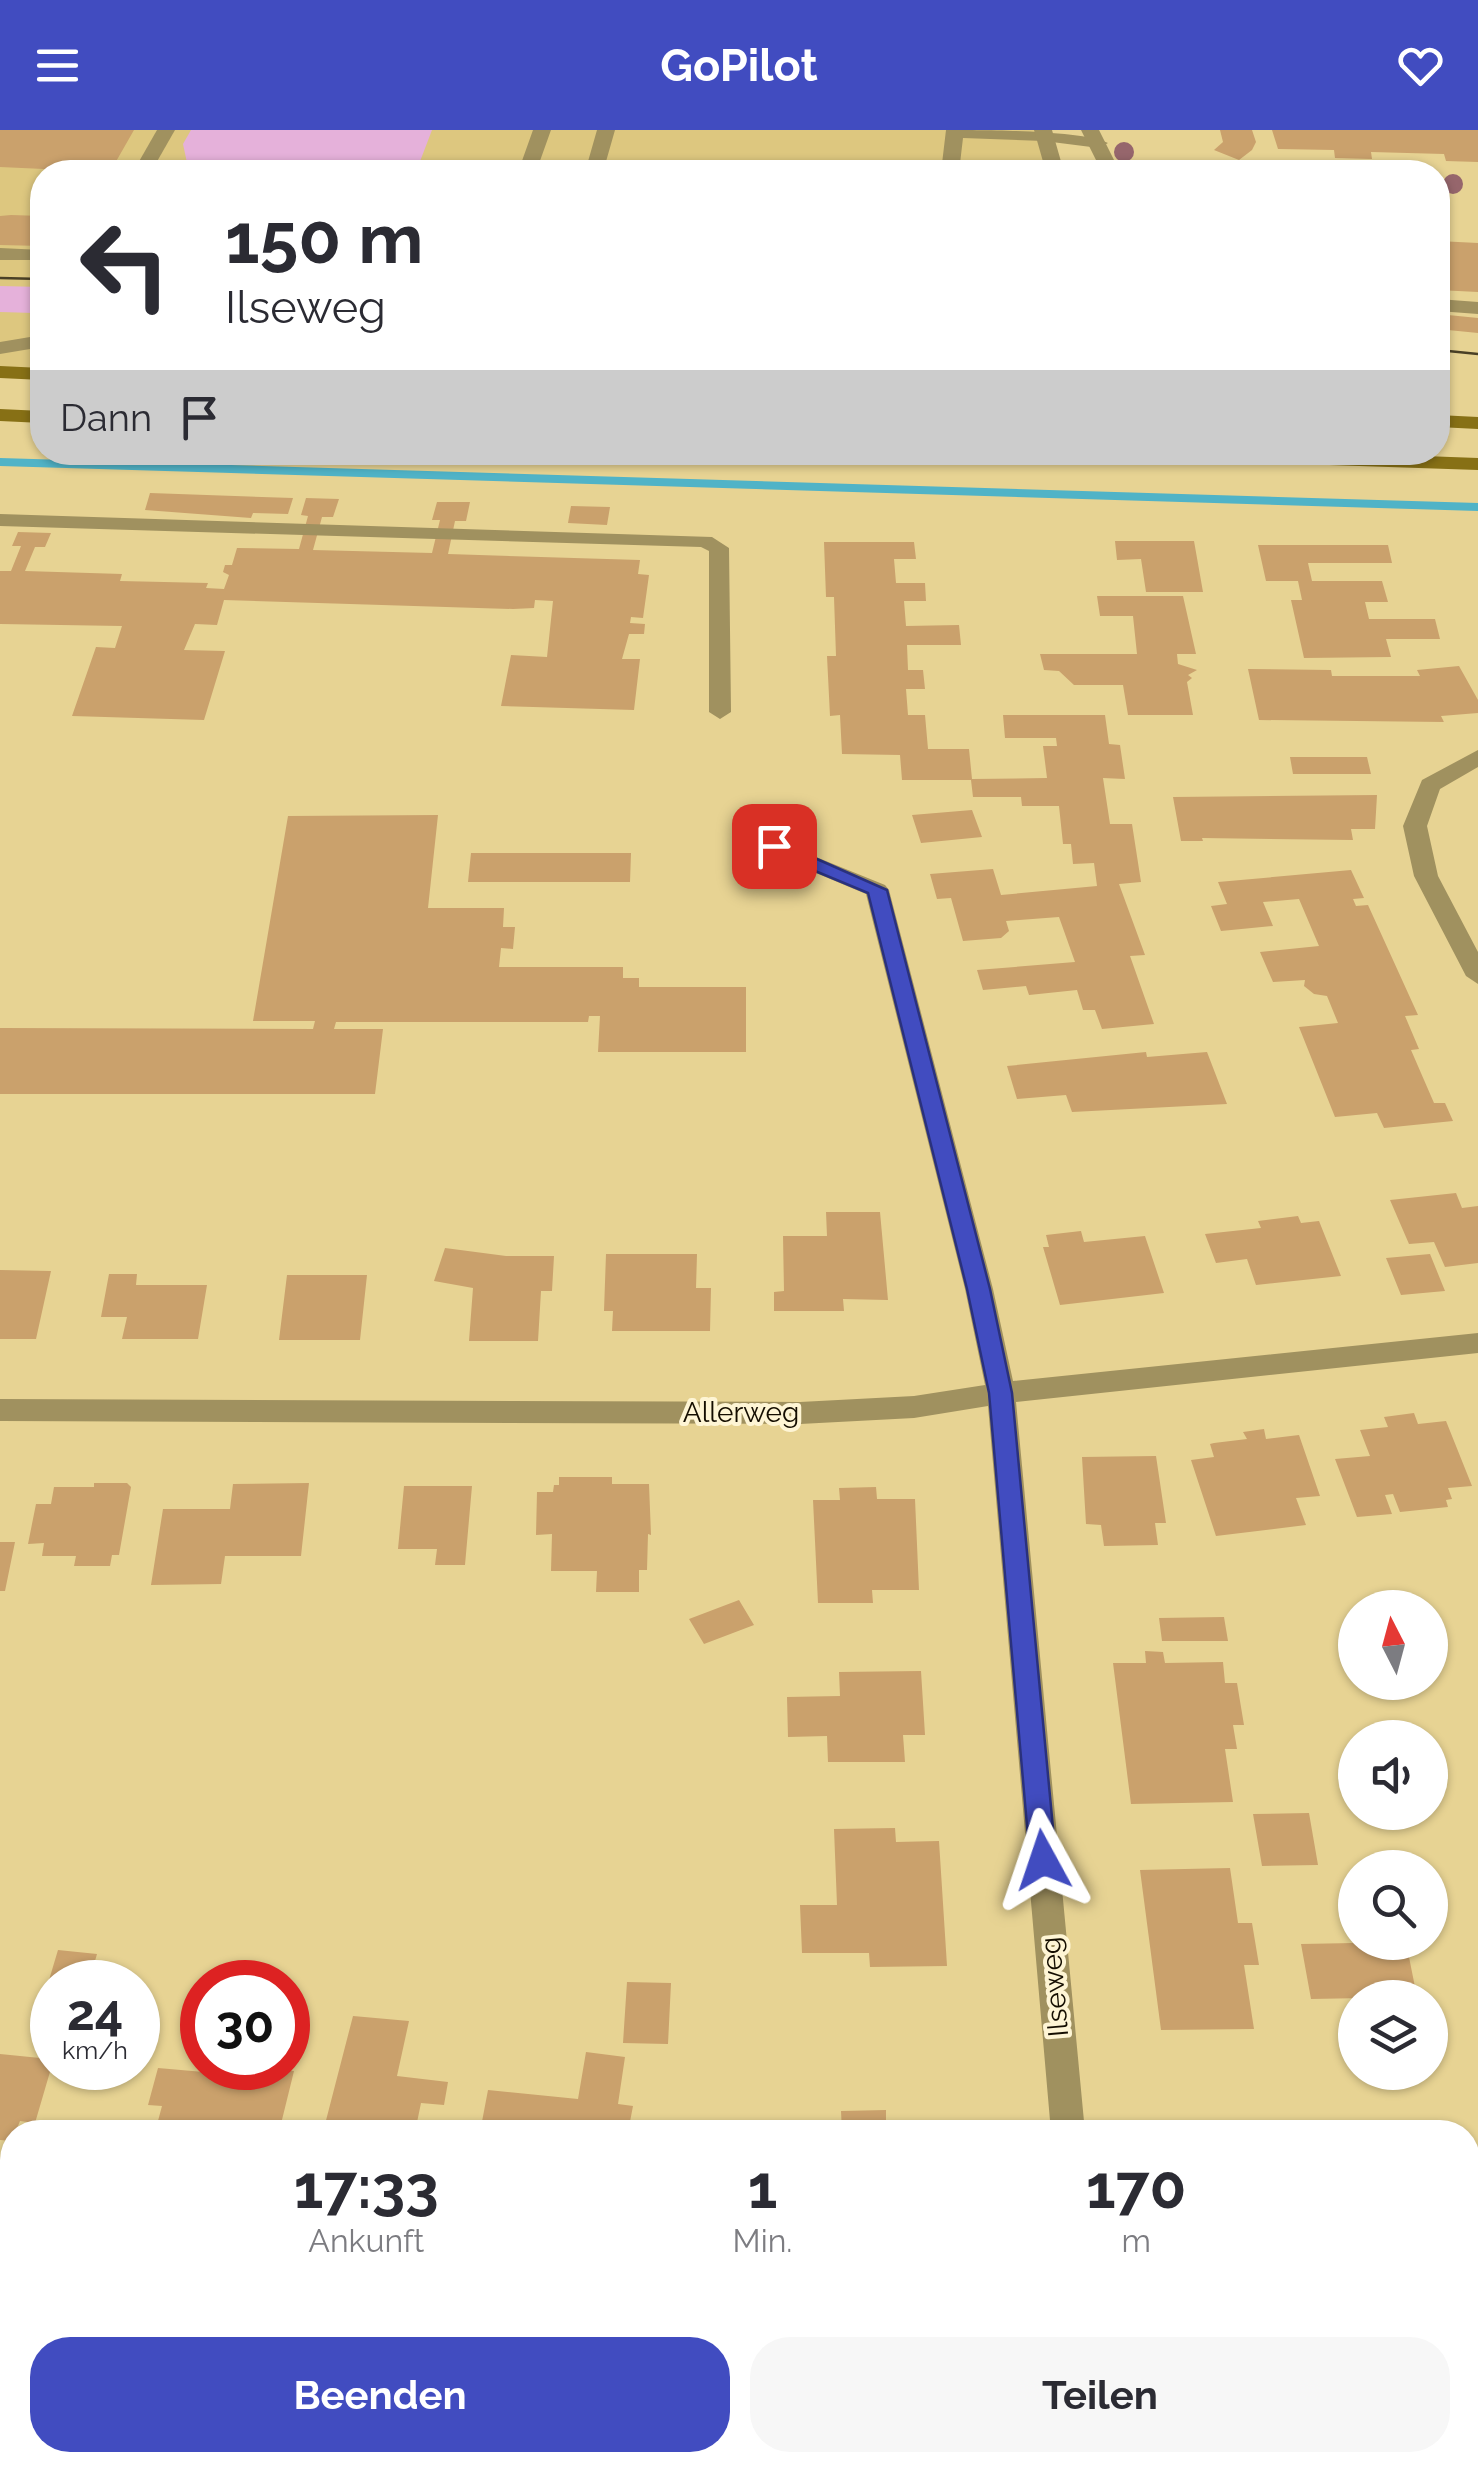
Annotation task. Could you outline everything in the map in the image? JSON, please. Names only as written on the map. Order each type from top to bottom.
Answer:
[{"type":"main road","points":[[0,372],[30,373]]},
{"type":"main road","points":[[0,415],[30,416]]},
{"type":"main road","points":[[1450,421],[1478,422]]},
{"type":"main road","points":[[1450,463],[1478,464]]},
{"type":"street","points":[[149,160],[166,130]]},
{"type":"street","points":[[532,160],[542,130]]},
{"type":"street","points":[[597,160],[606,130]]},
{"type":"street","points":[[952,160],[955,132],[1094,137],[1105,160]]},
{"type":"street","points":[[1044,133],[1052,160]]},
{"type":"street","points":[[0,254],[30,255]]},
{"type":"street","points":[[1450,306],[1478,308]]},
{"type":"street","points":[[0,348],[30,343]]},
{"type":"street","points":[[0,520],[706,542],[719,548],[720,712]]},
{"type":"street","points":[[1478,757],[1430,784],[1415,826],[1426,876],[1478,976]]},
{"type":"street","name":"Ilseweg","points":[[774,846],[877,890],[979,1289],[1001,1393],[1067,2120]]},
{"type":"street","name":"Allerweg","points":[[0,1410],[800,1413],[914,1407],[1001,1393],[1478,1343]]},
{"type":"shaded area","points":[[0,130],[1043,130],[1052,160],[30,160],[30,373],[0,372]]},
{"type":"shaded area","points":[[191,130],[432,130],[421,160],[186,160],[183,144]]},
{"type":"shaded area","points":[[0,286],[30,287],[30,313],[0,312]]},
{"type":"building","points":[[0,130],[134,130],[117,160],[30,160],[30,168],[0,167]]},
{"type":"building","points":[[1220,130],[1252,130],[1256,142],[1239,160],[1214,150],[1223,142]]},
{"type":"building","points":[[1272,130],[1478,130],[1478,162],[1450,161],[1444,154],[1371,152],[1372,159],[1335,158],[1334,150],[1278,149]]},
{"type":"building","points":[[0,216],[30,216],[30,246],[0,245]]},
{"type":"building","points":[[1450,242],[1478,243],[1478,292],[1450,291]]},
{"type":"building","points":[[1450,315],[1478,318],[1478,333],[1450,330]]},
{"type":"building","points":[[150,493],[293,498],[288,514],[253,513],[251,518],[145,510]]},
{"type":"building","points":[[306,498],[339,499],[333,517],[322,517],[313,550],[432,553],[440,520],[432,520],[437,502],[470,502],[466,521],[455,521],[448,554],[640,560],[638,574],[649,575],[643,618],[631,617],[630,623],[645,624],[644,634],[629,634],[622,659],[640,659],[634,710],[501,706],[511,655],[547,657],[553,601],[535,600],[534,608],[513,609],[224,600],[217,625],[195,624],[184,650],[225,651],[204,720],[72,716],[96,647],[115,648],[122,626],[0,624],[0,571],[11,571],[21,546],[12,546],[18,532],[51,533],[45,547],[35,547],[25,571],[122,574],[120,581],[208,583],[206,588],[224,589],[229,575],[223,572],[225,565],[232,565],[237,548],[299,549],[308,516],[301,515]]},
{"type":"building","points":[[571,506],[610,507],[607,525],[568,523]]},
{"type":"building","points":[[1115,541],[1194,541],[1203,592],[1146,592],[1141,559],[1117,560]]},
{"type":"building","points":[[824,542],[914,542],[916,559],[894,559],[896,583],[925,583],[926,601],[904,601],[906,626],[959,625],[961,645],[907,645],[908,670],[923,670],[925,689],[906,689],[908,715],[925,715],[928,749],[969,749],[972,779],[1047,778],[1043,746],[1057,746],[1056,738],[1005,738],[1003,715],[1105,715],[1109,744],[1120,745],[1125,779],[1103,778],[1110,824],[1132,824],[1141,882],[1119,884],[1145,955],[1130,956],[1154,1024],[1102,1029],[1095,1010],[1083,1010],[1077,990],[1029,995],[1026,986],[983,990],[977,970],[1075,962],[1059,917],[1006,921],[1009,931],[1001,938],[963,941],[951,898],[937,899],[930,874],[993,869],[1001,895],[1097,886],[1094,863],[1073,864],[1071,844],[1063,844],[1059,806],[1022,806],[1021,797],[973,797],[971,780],[902,780],[900,755],[842,754],[840,715],[830,716],[827,656],[836,656],[834,597],[826,597]]},
{"type":"building","points":[[1258,545],[1388,545],[1392,563],[1308,563],[1312,581],[1382,581],[1388,602],[1365,602],[1369,619],[1435,619],[1440,639],[1386,639],[1391,657],[1304,658],[1291,600],[1302,600],[1298,581],[1266,581]]},
{"type":"building","points":[[1097,596],[1183,596],[1196,654],[1177,654],[1178,664],[1197,670],[1188,675],[1192,678],[1187,682],[1193,715],[1128,715],[1123,685],[1074,685],[1059,671],[1044,670],[1040,654],[1137,654],[1133,616],[1100,616]]},
{"type":"building","points":[[1459,666],[1478,700],[1478,713],[1441,716],[1444,722],[1259,720],[1248,669],[1331,670],[1332,676],[1420,676],[1417,670]]},
{"type":"building","points":[[1290,757],[1367,757],[1371,774],[1293,774]]},
{"type":"building","points":[[1377,795],[1375,829],[1351,829],[1353,840],[1181,841],[1173,797]]},
{"type":"building","points":[[972,810],[982,837],[921,843],[912,815]]},
{"type":"building","points":[[438,815],[428,908],[504,908],[503,927],[515,927],[513,949],[501,948],[499,967],[623,967],[623,978],[639,978],[639,987],[746,987],[746,1052],[598,1052],[600,1016],[589,1016],[588,1022],[336,1022],[334,1029],[383,1029],[375,1094],[0,1094],[0,1028],[313,1029],[315,1021],[253,1021],[288,816]]},
{"type":"building","points":[[471,853],[631,853],[630,882],[468,882]]},
{"type":"building","points":[[1351,870],[1364,898],[1353,899],[1356,906],[1368,905],[1418,1015],[1405,1016],[1419,1049],[1411,1050],[1434,1103],[1445,1103],[1453,1121],[1384,1128],[1377,1113],[1335,1117],[1299,1027],[1338,1023],[1327,996],[1314,994],[1304,986],[1305,980],[1273,982],[1260,952],[1319,946],[1299,899],[1263,902],[1273,926],[1221,931],[1211,906],[1227,904],[1218,882]]},
{"type":"building","points":[[1146,1052],[1147,1057],[1207,1052],[1227,1104],[1072,1112],[1066,1095],[1017,1099],[1007,1066]]},
{"type":"building","points":[[1456,1193],[1462,1208],[1478,1206],[1478,1263],[1445,1267],[1434,1242],[1409,1244],[1390,1200]]},
{"type":"building","points":[[826,1212],[880,1212],[888,1300],[843,1299],[844,1311],[774,1311],[774,1292],[784,1291],[783,1236],[827,1236]]},
{"type":"building","points":[[1298,1216],[1301,1223],[1319,1221],[1341,1276],[1256,1285],[1247,1259],[1216,1263],[1205,1234],[1261,1228],[1258,1221]]},
{"type":"building","points":[[1081,1231],[1084,1242],[1145,1236],[1164,1293],[1060,1305],[1043,1247],[1049,1247],[1046,1235]]},
{"type":"building","points":[[445,1248],[506,1256],[554,1256],[552,1291],[541,1291],[538,1341],[469,1341],[473,1288],[434,1281]]},
{"type":"building","points":[[606,1254],[697,1254],[696,1288],[711,1288],[710,1331],[612,1331],[613,1311],[604,1311]]},
{"type":"building","points":[[1430,1254],[1445,1291],[1401,1295],[1386,1258]]},
{"type":"building","points":[[0,1270],[51,1271],[36,1339],[0,1339]]},
{"type":"building","points":[[109,1274],[137,1274],[136,1285],[207,1285],[198,1339],[122,1339],[127,1317],[101,1317]]},
{"type":"building","points":[[287,1275],[367,1275],[360,1340],[279,1340]]},
{"type":"building","points":[[1414,1413],[1418,1424],[1446,1421],[1472,1486],[1448,1488],[1452,1499],[1446,1500],[1448,1507],[1400,1512],[1393,1494],[1385,1495],[1392,1514],[1357,1517],[1335,1459],[1370,1456],[1360,1430],[1388,1427],[1384,1417]]},
{"type":"building","points":[[1264,1429],[1266,1439],[1299,1435],[1320,1496],[1296,1498],[1306,1525],[1216,1536],[1191,1460],[1214,1457],[1210,1444],[1247,1439],[1243,1432]]},
{"type":"building","points":[[1156,1456],[1166,1523],[1155,1523],[1158,1545],[1104,1546],[1101,1525],[1086,1524],[1082,1457]]},
{"type":"building","points":[[559,1477],[612,1477],[612,1484],[649,1484],[651,1535],[648,1534],[647,1570],[639,1570],[639,1592],[596,1592],[597,1571],[551,1571],[552,1534],[536,1535],[537,1492],[553,1492]]},
{"type":"building","points":[[94,1483],[127,1483],[131,1487],[119,1555],[112,1555],[110,1566],[74,1566],[76,1556],[42,1556],[44,1543],[28,1544],[36,1504],[51,1504],[54,1487],[94,1487]]},
{"type":"building","points":[[309,1483],[301,1556],[225,1556],[221,1584],[151,1585],[163,1509],[230,1509],[233,1484]]},
{"type":"building","points":[[404,1486],[472,1486],[465,1565],[435,1565],[437,1549],[398,1549]]},
{"type":"building","points":[[876,1487],[877,1499],[915,1499],[919,1590],[872,1590],[873,1603],[818,1603],[813,1500],[840,1500],[839,1488]]},
{"type":"building","points":[[0,1542],[15,1542],[5,1591],[0,1591]]},
{"type":"building","points":[[739,1600],[754,1625],[704,1644],[689,1619]]},
{"type":"building","points":[[1224,1617],[1228,1641],[1162,1641],[1159,1618]]},
{"type":"building","points":[[1145,1651],[1163,1652],[1165,1663],[1223,1662],[1225,1683],[1237,1683],[1244,1725],[1233,1725],[1237,1749],[1225,1749],[1233,1802],[1131,1804],[1113,1663],[1146,1663]]},
{"type":"building","points":[[921,1671],[925,1735],[903,1735],[905,1762],[828,1762],[827,1736],[788,1737],[787,1697],[840,1696],[839,1672]]},
{"type":"building","points":[[1309,1813],[1318,1865],[1262,1866],[1253,1814]]},
{"type":"building","points":[[895,1828],[896,1842],[939,1841],[947,1966],[870,1967],[869,1953],[802,1953],[800,1905],[837,1905],[834,1829]]},
{"type":"building","points":[[1230,1868],[1238,1923],[1252,1923],[1259,1965],[1244,1965],[1254,2029],[1161,2030],[1140,1870]]},
{"type":"building","points":[[1338,1943],[1338,1960],[1410,1960],[1414,1980],[1338,1980],[1338,1998],[1311,1999],[1301,1944]]},
{"type":"building","points":[[58,1950],[97,1954],[95,1960],[55,1960]]},
{"type":"building","points":[[627,1982],[671,1983],[668,2044],[623,2043]]},
{"type":"building","points":[[353,2016],[409,2021],[397,2076],[448,2082],[444,2105],[421,2103],[417,2120],[326,2120]]},
{"type":"building","points":[[586,2052],[625,2057],[618,2104],[633,2106],[630,2120],[482,2120],[488,2090],[578,2099]]},
{"type":"building","points":[[0,2054],[30,2057],[30,2090],[45,2090],[36,2120],[0,2120]]},
{"type":"building","points":[[160,2068],[180,2070],[180,2090],[289,2090],[282,2120],[158,2120],[162,2106],[148,2105],[152,2090],[160,2090]]},
{"type":"building","points":[[886,2110],[886,2120],[841,2120],[841,2111]]},
{"type":"waterway","points":[[0,462],[30,463]]},
{"type":"waterway","points":[[99,465],[1478,507]]},
{"type":"tram line","points":[[0,278],[30,279]]},
{"type":"tram line","points":[[1450,351],[1478,354]]},
{"type":"route","points":[[774,846],[877,890],[906,1016],[979,1289],[1001,1393],[1043,1860]]}]
